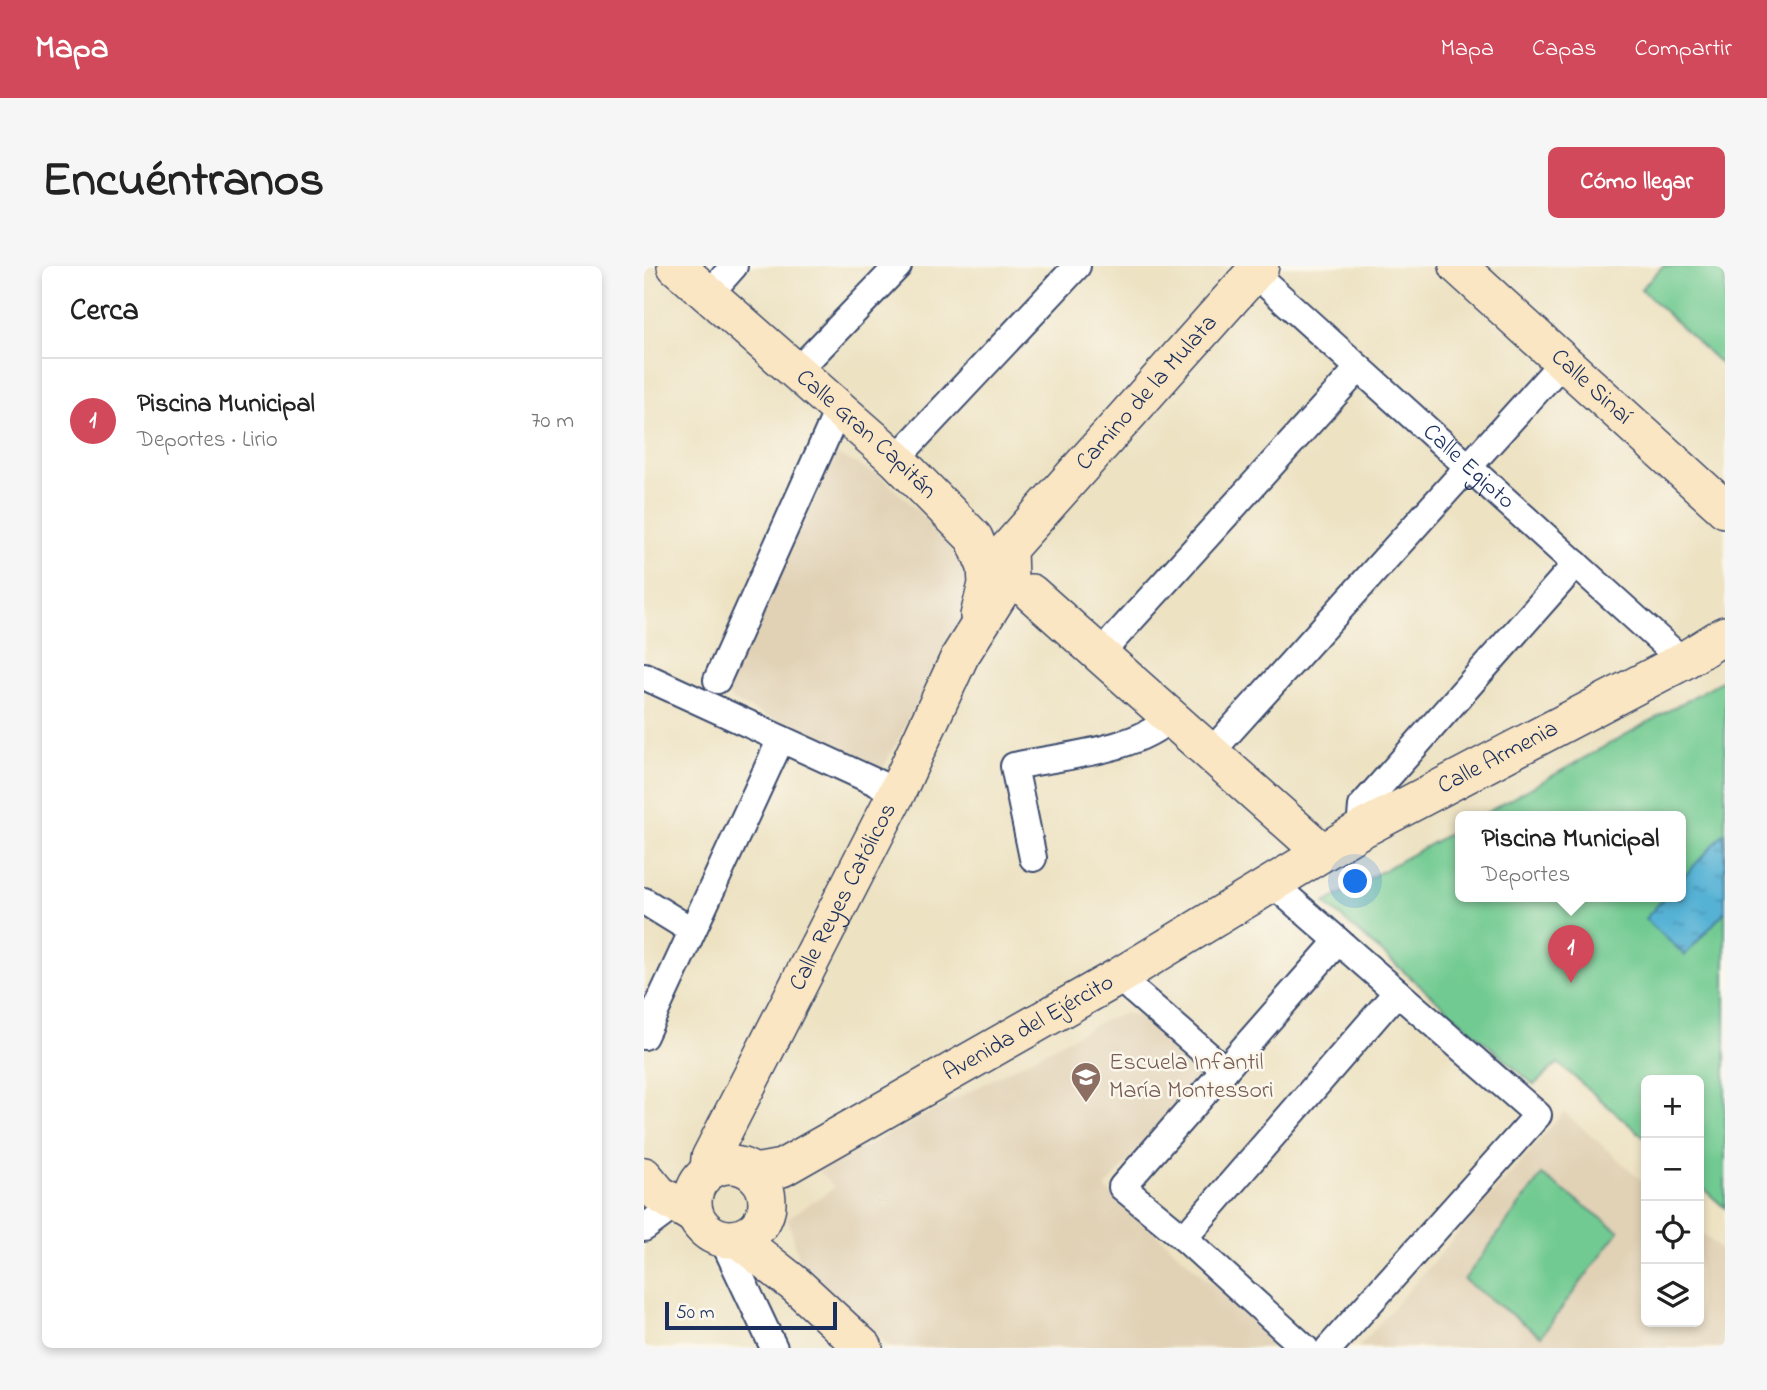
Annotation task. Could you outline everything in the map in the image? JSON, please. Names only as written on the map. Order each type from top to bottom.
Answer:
[{"type":"street","name":"Calle Gran Capitán","points":[[676,266],[896,459],[974,538],[1002,601],[1060,618],[1322,852]]},
{"type":"street","points":[[709,294],[734,266]]},
{"type":"street","points":[[797,371],[898,266]]},
{"type":"street","points":[[896,459],[1077,266]]},
{"type":"street","name":"Calle Sinaí","points":[[1458,266],[1725,509]]},
{"type":"street","name":"Calle Egipto","points":[[1257,269],[1359,368],[1683,661]]},
{"type":"street","name":"Camino de la Mulata","points":[[1002,601],[1008,549],[1257,269]]},
{"type":"street","points":[[1212,751],[1562,363]]},
{"type":"street","points":[[1100,654],[1359,368]]},
{"type":"street","points":[[717,680],[839,408]]},
{"type":"street","points":[[1360,830],[1362,806],[1576,564]]},
{"type":"street","points":[[1002,601],[1033,617],[1060,618]]},
{"type":"street","name":"Calle Reyes Católicos","points":[[728,1192],[897,792],[1002,601]]},
{"type":"street","name":"Calle Armenia","points":[[1274,885],[1360,830],[1683,661],[1725,635]]},
{"type":"street","points":[[644,676],[897,792]]},
{"type":"street","points":[[1033,858],[1014,766],[1129,741],[1157,731],[1171,717]]},
{"type":"street","points":[[644,1036],[781,739]]},
{"type":"street","points":[[1274,885],[1538,1115],[1329,1348]]},
{"type":"street","name":"Avenida del Ejército","points":[[728,1192],[1118,977],[1274,885]]},
{"type":"street","points":[[644,901],[691,930]]},
{"type":"street","points":[[1305,1348],[1184,1238],[1122,1187],[1338,941]]},
{"type":"street","points":[[1118,977],[1225,1070]]},
{"type":"street","points":[[1184,1238],[1397,992]]},
{"type":"street","points":[[644,1168],[728,1192],[796,1285],[864,1348]]},
{"type":"street","points":[[644,1175],[659,1194],[728,1192]]},
{"type":"street","points":[[644,1228],[728,1192]]},
{"type":"street","points":[[728,1192],[749,1290],[774,1348]]},
{"type":"street","points":[[749,1290],[796,1285]]},
{"type":"shaded area","points":[[832,452],[881,476],[965,555],[972,601],[882,770],[732,700],[725,690]]},
{"type":"shaded area","points":[[1125,1013],[1147,1017],[1208,1070],[1105,1188],[1284,1348],[892,1348],[801,1267],[788,1218],[834,1188],[819,1171],[1101,1022]]},
{"type":"shaded area","points":[[1564,1112],[1641,1180],[1641,1327],[1704,1327],[1704,1235],[1725,1254],[1725,1348],[1358,1348]]},
{"type":"green space","points":[[1663,266],[1725,266],[1725,368],[1641,289]]},
{"type":"green space","points":[[1725,679],[1725,1208],[1704,1189],[1704,1075],[1641,1075],[1641,1135],[1558,1063],[1534,1085],[1325,903],[1455,830],[1455,902],[1686,902],[1686,811],[1490,811]]},
{"type":"green space","points":[[1542,1175],[1619,1231],[1541,1336],[1464,1280]]},
{"type":"water","points":[[1724,833],[1725,911],[1685,955],[1645,919],[1660,902],[1686,902],[1686,875]]},
{"type":"place","name":"Piscina Municipal","points":[[1571,983]]},
{"type":"place","name":"Escuela Infantil María Montessori","points":[[1086,1104]]}]
